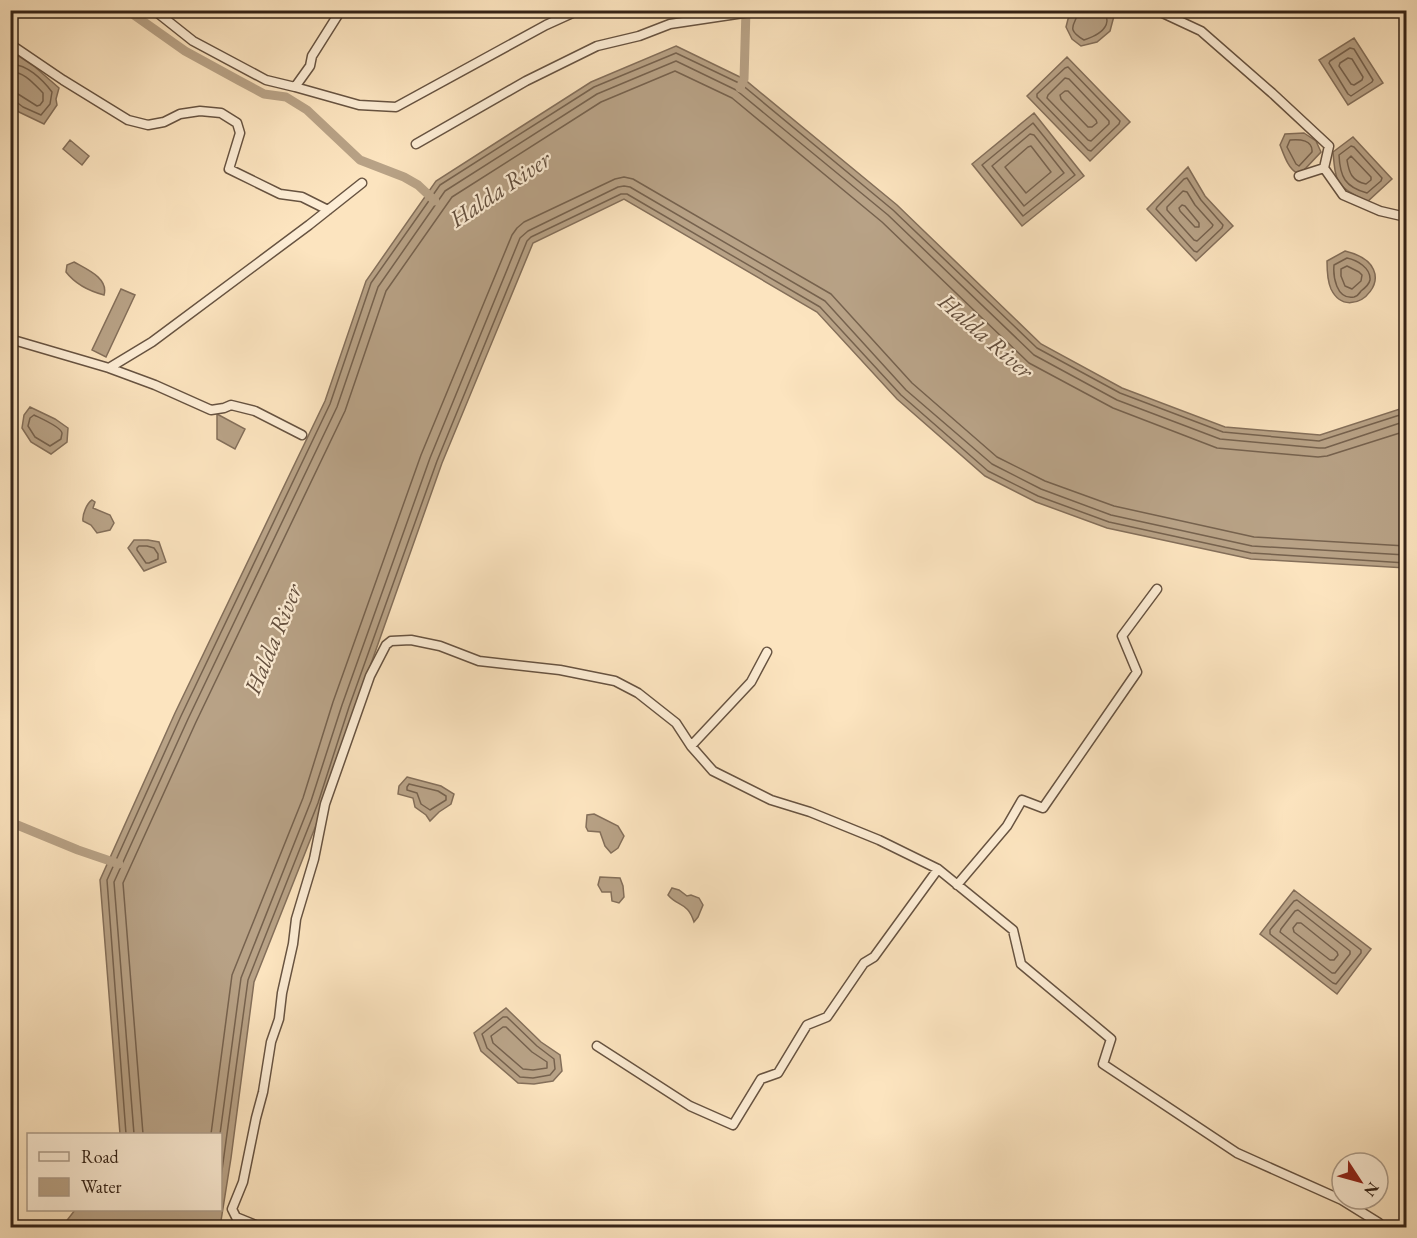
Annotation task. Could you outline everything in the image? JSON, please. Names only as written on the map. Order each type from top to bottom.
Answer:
[{"type":"street","points":[[10,21],[18,10]]},
{"type":"street","points":[[153,10],[193,41],[267,80],[358,105],[396,107],[546,25],[579,10]]},
{"type":"street","points":[[295,87],[310,66],[312,56],[341,10]]},
{"type":"street","points":[[1156,10],[1201,31],[1329,146],[1324,168],[1343,195],[1380,211],[1407,217]]},
{"type":"street","points":[[416,144],[526,81],[597,46],[639,36],[670,24],[757,11],[862,11]]},
{"type":"street","points":[[10,44],[128,120],[148,125],[164,122],[180,114],[200,111],[221,113],[237,123],[240,133],[229,169],[280,194],[302,197],[328,210]]},
{"type":"street","points":[[1299,176],[1324,168]]},
{"type":"street","points":[[109,368],[152,342],[362,183]]},
{"type":"street","points":[[10,339],[109,368],[211,410],[231,405],[255,411],[302,435]]},
{"type":"street","points":[[957,885],[1007,826],[1022,800],[1043,808],[1137,672],[1122,636],[1157,589]]},
{"type":"street","points":[[262,1227],[236,1216],[232,1209],[243,1182],[263,1092],[271,1042],[279,1019],[296,919],[314,859],[325,804],[369,676],[386,645],[391,641],[411,640],[440,646],[479,661],[560,670],[615,681],[638,693],[676,723],[691,746],[713,771],[771,800],[820,816],[879,840],[938,869],[1013,930],[1021,964],[1111,1039],[1103,1064],[1237,1153],[1342,1200],[1379,1223],[1375,1227]]},
{"type":"street","points":[[691,746],[751,682],[767,652]]},
{"type":"street","points":[[597,1046],[690,1106],[734,1125],[761,1079],[778,1073],[807,1025],[827,1017],[864,963],[874,957],[938,869]]},
{"type":"water","points":[[1074,11],[1109,11],[1114,16],[1110,31],[1097,42],[1081,46],[1072,39],[1066,27]]},
{"type":"water","points":[[1354,38],[1383,83],[1348,105],[1319,60]]},
{"type":"water","name":"Halda River","points":[[676,46],[744,79],[897,205],[1041,344],[1122,388],[1225,427],[1320,435],[1406,407],[1406,568],[1251,559],[1107,528],[1036,502],[985,476],[897,399],[817,312],[624,199],[533,243],[442,463],[355,709],[324,805],[254,982],[220,1227],[61,1228],[74,1211],[222,1211],[222,1133],[120,1133],[100,880],[175,713],[325,401],[366,281],[436,181],[591,82]]},
{"type":"water","points":[[17,55],[59,88],[57,105],[44,124],[19,112],[11,105],[11,60]]},
{"type":"water","points":[[1067,57],[1130,122],[1090,161],[1027,96]]},
{"type":"water","points":[[1034,113],[1084,176],[1022,226],[972,164]]},
{"type":"water","points":[[1304,133],[1316,141],[1321,152],[1304,170],[1297,173],[1289,165],[1280,145],[1285,134]]},
{"type":"water","points":[[1353,137],[1392,179],[1367,202],[1344,188],[1335,172],[1333,152]]},
{"type":"water","points":[[70,140],[89,156],[82,165],[63,149]]},
{"type":"water","points":[[1188,167],[1205,196],[1233,226],[1196,261],[1147,209]]},
{"type":"water","points":[[1345,251],[1364,259],[1373,269],[1375,281],[1370,291],[1362,299],[1351,303],[1340,300],[1331,289],[1328,275],[1327,261]]},
{"type":"water","points":[[74,262],[100,279],[105,289],[104,295],[83,287],[70,277],[66,272],[67,265]]},
{"type":"water","points":[[121,289],[135,295],[106,357],[92,350]]},
{"type":"water","points":[[30,407],[68,428],[67,442],[51,454],[31,442],[22,428],[24,415]]},
{"type":"water","points":[[217,414],[245,429],[235,449],[217,439]]},
{"type":"water","points":[[92,500],[95,502],[93,508],[110,515],[114,523],[110,530],[97,533],[91,525],[83,521],[85,509]]},
{"type":"water","points":[[134,540],[159,542],[166,562],[144,571],[128,548]]},
{"type":"water","points":[[407,777],[441,786],[454,794],[451,804],[430,821],[415,807],[413,798],[398,794],[399,786]]},
{"type":"water","points":[[594,814],[618,826],[624,836],[618,848],[611,853],[605,846],[600,832],[588,831],[586,827],[587,815]]},
{"type":"water","points":[[600,877],[620,878],[624,897],[619,903],[612,901],[611,892],[602,892],[598,885]]},
{"type":"water","points":[[672,888],[687,896],[699,898],[703,905],[694,922],[689,911],[668,895]]},
{"type":"water","points":[[1294,890],[1371,949],[1337,994],[1260,934]]},
{"type":"water","points":[[506,1008],[541,1042],[560,1055],[562,1071],[553,1081],[534,1084],[518,1083],[481,1051],[474,1033]]},
{"type":"waterway","points":[[127,10],[185,51],[264,94],[286,97],[307,110],[360,160],[404,177],[418,185],[435,201]]},
{"type":"waterway","points":[[740,88],[744,79],[746,10]]},
{"type":"waterway","points":[[10,822],[119,864]]}]
